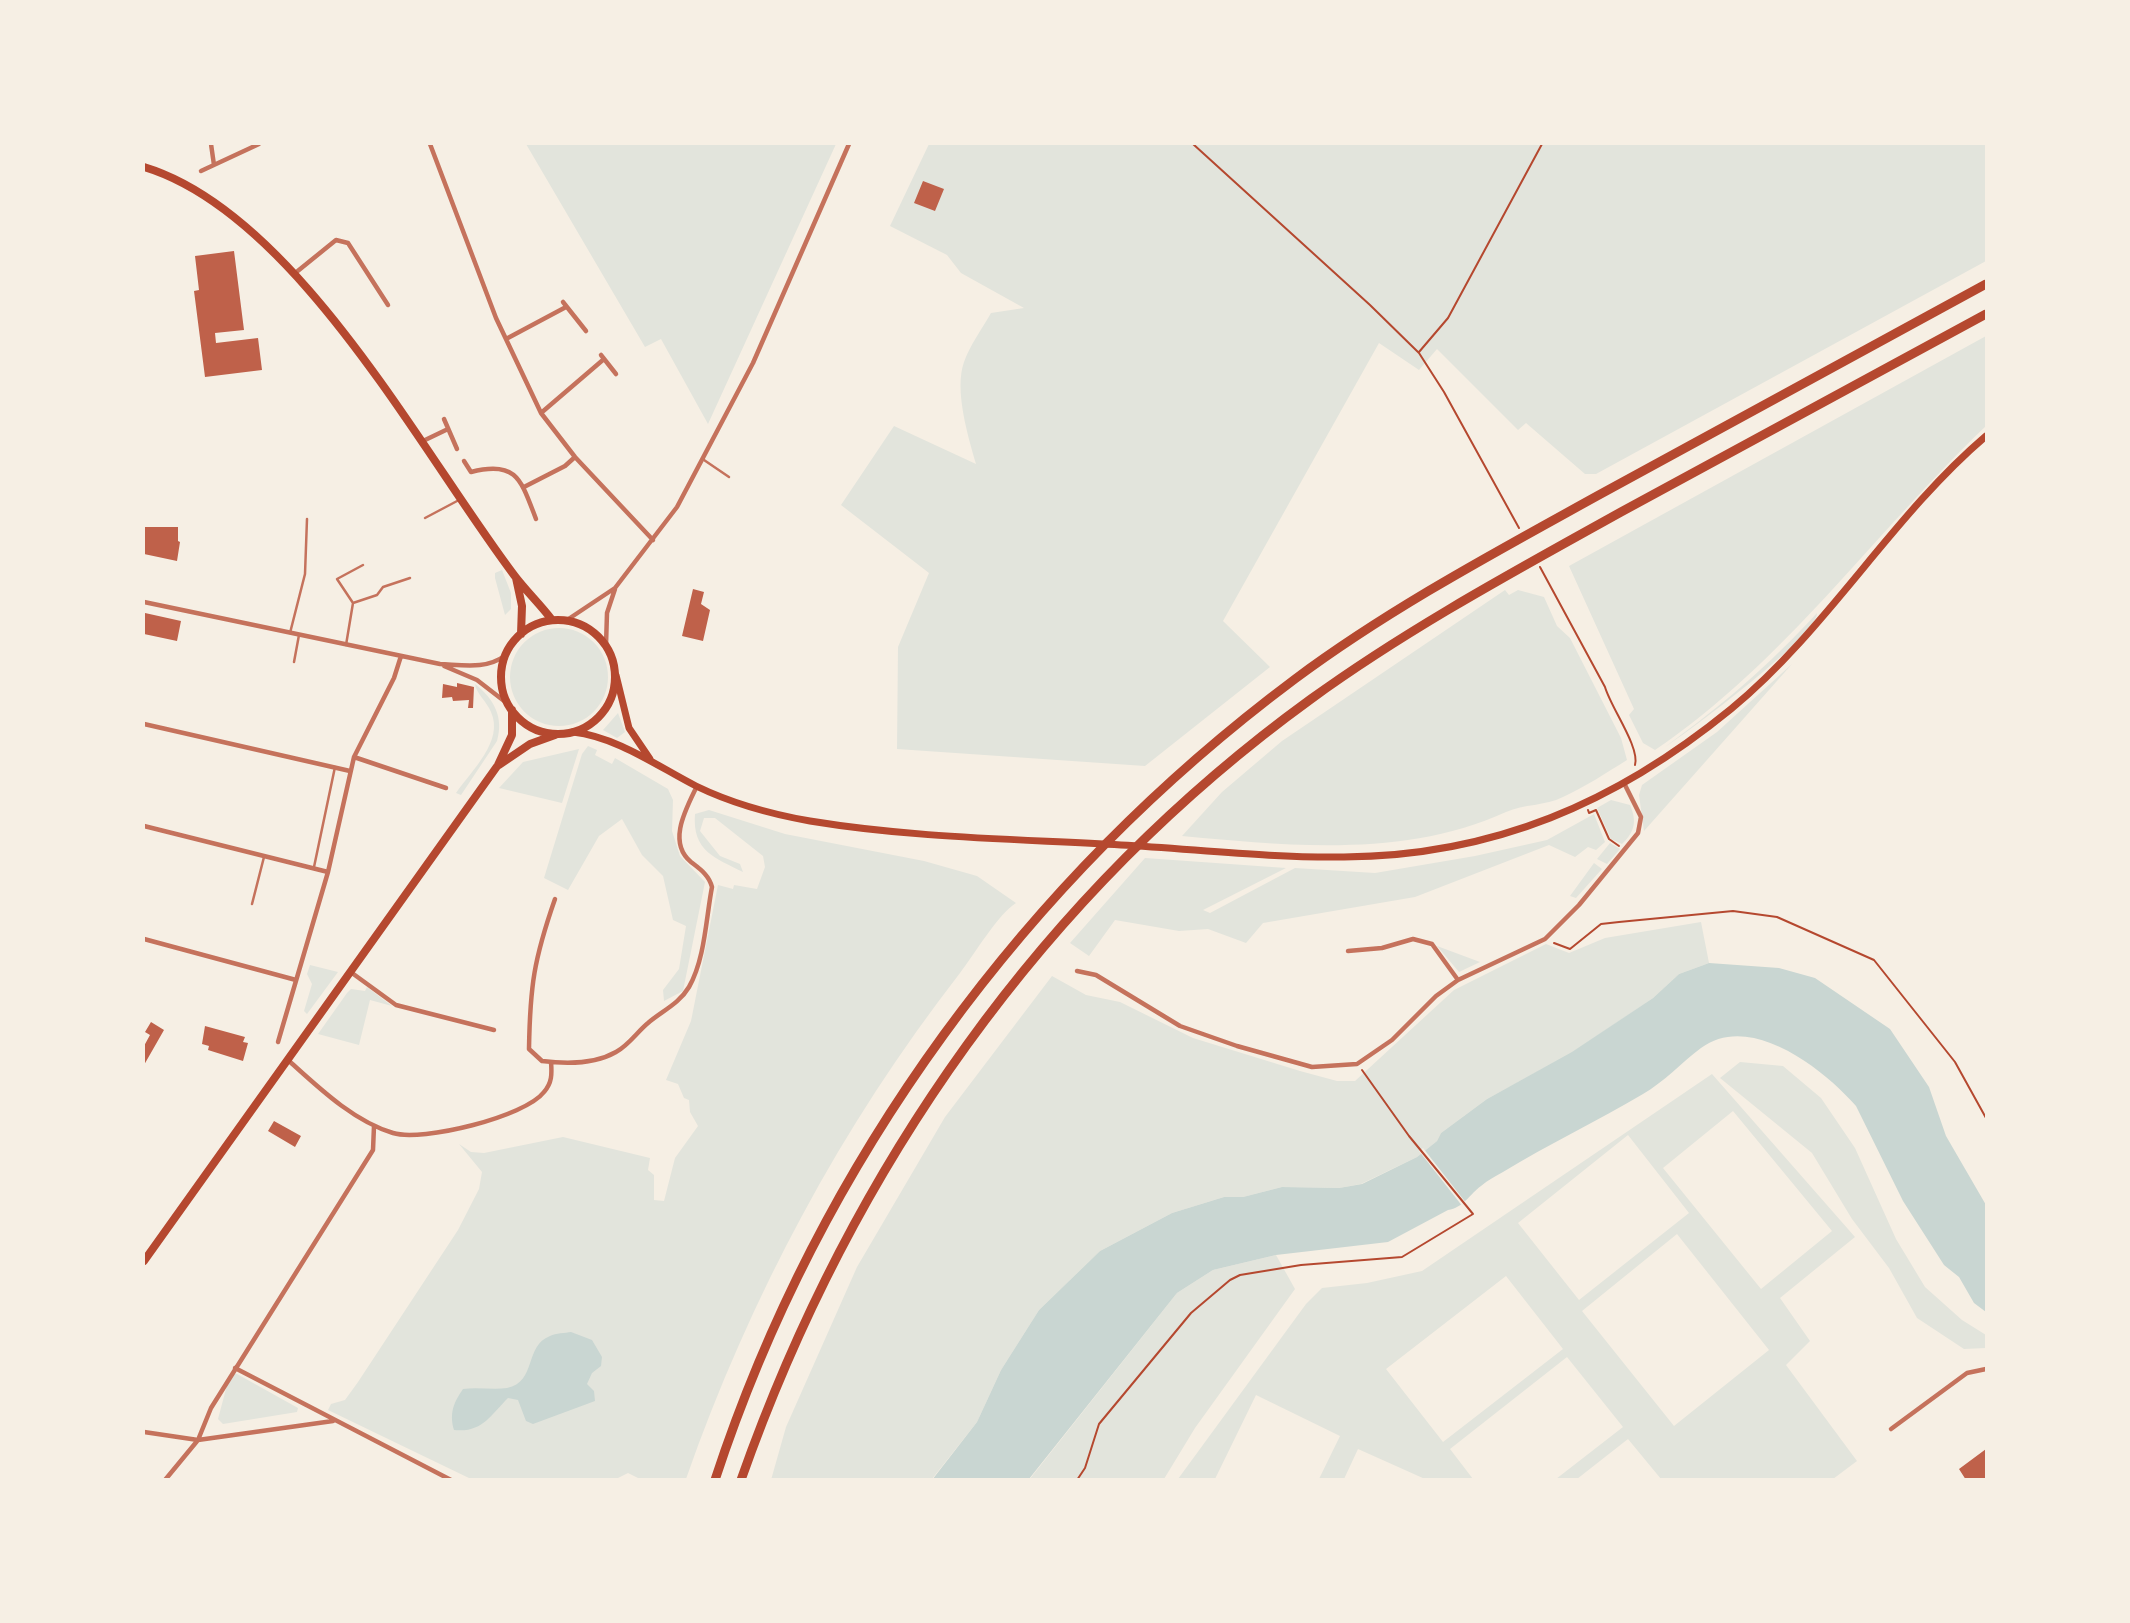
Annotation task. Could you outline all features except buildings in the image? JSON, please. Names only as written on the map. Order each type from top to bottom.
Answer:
[{"type":"highway","points":[[715,1479],[776,1323],[822,1228],[872,1141],[962,1008],[1053,898],[1134,816],[1208,748],[1286,686],[1382,620],[1552,521],[1986,284]]},
{"type":"highway","points":[[741,1479],[784,1365],[837,1254],[879,1175],[931,1095],[997,1004],[1065,923],[1144,839],[1265,734],[1405,634],[1499,579],[1986,314]]},
{"type":"main road","points":[[144,167],[172,175],[257,237],[295,274],[422,442],[515,577],[552,620]]},
{"type":"main road","points":[[498,765],[530,744],[558,734],[573,732],[604,738],[697,786],[745,807],[785,817],[889,831],[1202,851],[1346,857],[1429,850],[1494,837],[1543,823],[1586,804],[1697,735],[1760,684],[1829,612],[1954,464],[1986,436]]},
{"type":"main road","points":[[515,577],[522,606],[521,634]]},
{"type":"main road","points":[[144,1262],[498,765],[512,735],[510,707],[502,688],[506,655],[521,634],[536,624],[552,620],[567,620],[595,633],[606,645],[629,728],[653,762]]},
{"type":"main road","points":[[573,732],[593,722],[608,706],[616,675]]},
{"type":"main road","points":[[510,707],[532,727],[558,734]]},
{"type":"street","points":[[211,144],[214,165]]},
{"type":"street","points":[[201,171],[260,144]]},
{"type":"street","points":[[430,144],[506,339],[541,413],[575,457],[653,540]]},
{"type":"street","points":[[567,620],[615,588],[677,507],[753,363],[849,144]]},
{"type":"street","points":[[295,274],[336,240],[348,243],[388,305]]},
{"type":"street","points":[[506,339],[565,304],[586,331]]},
{"type":"street","points":[[541,413],[602,357],[616,374]]},
{"type":"street","points":[[444,419],[457,449]]},
{"type":"street","points":[[422,442],[448,429]]},
{"type":"street","points":[[524,487],[565,466],[575,457]]},
{"type":"street","points":[[464,461],[471,472],[495,466],[509,471],[524,487],[536,519]]},
{"type":"street","points":[[606,645],[607,613],[615,588]]},
{"type":"street","points":[[144,602],[440,664],[480,666],[496,662],[506,655]]},
{"type":"street","points":[[278,1042],[328,872],[354,757],[394,678],[401,656]]},
{"type":"street","points":[[440,664],[477,680],[510,707]]},
{"type":"street","points":[[144,724],[350,771]]},
{"type":"street","points":[[354,757],[446,788]]},
{"type":"street","points":[[1077,971],[1096,975],[1180,1026],[1237,1046],[1312,1067],[1357,1064],[1392,1040],[1420,1009],[1458,980],[1545,939],[1626,851],[1639,833],[1641,817],[1623,782]]},
{"type":"street","points":[[555,899],[536,953],[530,992],[530,1049],[542,1061],[566,1060],[580,1063],[616,1052],[688,988],[696,971],[712,887],[706,874],[685,857],[679,837],[682,817],[697,786]]},
{"type":"street","points":[[144,826],[328,872]]},
{"type":"street","points":[[144,939],[296,980]]},
{"type":"street","points":[[1348,951],[1382,948],[1413,939],[1432,944],[1458,980]]},
{"type":"street","points":[[352,973],[396,1005],[494,1030]]},
{"type":"street","points":[[288,1060],[330,1097],[374,1126],[396,1134],[420,1135],[456,1129],[513,1111],[543,1094],[552,1079],[551,1062]]},
{"type":"street","points":[[165,1479],[198,1440],[211,1408],[235,1368],[373,1150],[374,1126]]},
{"type":"street","points":[[235,1368],[451,1479]]},
{"type":"street","points":[[1891,1429],[1967,1373],[1986,1368]]},
{"type":"street","points":[[144,1432],[198,1440],[334,1421]]},
{"type":"lane","points":[[704,460],[729,477]]},
{"type":"lane","points":[[425,518],[462,499]]},
{"type":"lane","points":[[290,633],[305,574],[307,519]]},
{"type":"lane","points":[[346,645],[353,603],[337,579],[363,565]]},
{"type":"lane","points":[[353,603],[377,596],[383,586],[410,578]]},
{"type":"lane","points":[[293,662],[299,635]]},
{"type":"lane","points":[[314,868],[335,767]]},
{"type":"lane","points":[[252,904],[264,856]]},
{"type":"path","points":[[1193,144],[1419,353],[1524,537]]},
{"type":"path","points":[[1419,353],[1448,318],[1542,144]]},
{"type":"path","points":[[1536,559],[1605,687],[1635,751],[1636,761],[1632,768]]},
{"type":"path","points":[[1589,813],[1596,810],[1609,839],[1626,851]]},
{"type":"path","points":[[1545,939],[1570,949],[1601,924],[1733,911],[1777,917],[1874,960],[1955,1062],[1986,1118]]},
{"type":"path","points":[[1077,1479],[1085,1468],[1099,1424],[1191,1313],[1230,1280],[1240,1275],[1301,1265],[1402,1257],[1472,1213],[1357,1064]]},
{"type":"shaded area","points":[[526,144],[836,144],[708,424],[661,339],[645,347]]},
{"type":"shaded area","points":[[929,144],[1986,144],[1986,261],[1596,474],[1585,474],[1526,423],[1518,430],[1437,349],[1419,370],[1379,343],[1223,621],[1270,667],[1145,766],[897,749],[898,647],[929,573],[841,505],[894,426],[976,464],[961,399],[961,373],[964,362],[991,313],[1024,308],[961,273],[947,255],[890,226]]},
{"type":"shaded area","points":[[1986,336],[1986,426],[1746,677],[1702,715],[1655,750],[1643,743],[1629,715],[1634,709],[1569,566]]},
{"type":"shaded area","points":[[502,570],[511,593],[511,609],[505,615],[495,578],[495,573]]},
{"type":"shaded area","points":[[1505,590],[1509,595],[1518,590],[1544,597],[1557,626],[1570,638],[1621,738],[1627,760],[1556,800],[1513,809],[1468,827],[1428,837],[1347,845],[1305,845],[1182,836],[1222,792],[1282,741]]},
{"type":"shaded area","points":[[1817,613],[1812,624],[1776,661],[1665,747],[1745,684]]},
{"type":"shaded area","points":[[559,628],[578,632],[593,643],[604,658],[608,677],[604,696],[593,711],[578,722],[559,726],[540,722],[525,711],[514,696],[510,677],[514,658],[525,643],[540,632]]},
{"type":"shaded area","points":[[1792,664],[1644,831],[1639,795],[1642,785],[1717,732]]},
{"type":"shaded area","points":[[475,684],[496,709],[499,732],[497,741],[461,795],[456,793],[478,765],[493,734],[491,712]]},
{"type":"shaded area","points":[[618,713],[625,732],[617,738],[603,730]]},
{"type":"shaded area","points":[[588,746],[597,750],[595,755],[612,764],[615,758],[668,789],[673,800],[672,831],[680,856],[705,882],[683,991],[664,1001],[663,990],[679,969],[686,926],[673,920],[663,876],[642,855],[622,819],[599,836],[568,890],[544,878],[582,754]]},
{"type":"shaded area","points":[[579,749],[562,803],[499,788],[523,762]]},
{"type":"shaded area","points":[[1611,800],[1630,805],[1632,811],[1632,831],[1622,844],[1611,839],[1597,808]]},
{"type":"shaded area","points":[[709,810],[785,834],[924,861],[977,876],[1016,903],[994,925],[917,1031],[838,1152],[769,1279],[711,1411],[686,1479],[640,1479],[628,1473],[614,1480],[471,1479],[328,1410],[331,1404],[345,1400],[358,1382],[458,1230],[479,1189],[482,1172],[459,1144],[471,1152],[484,1153],[563,1137],[650,1158],[648,1170],[654,1175],[654,1200],[664,1201],[675,1158],[698,1126],[690,1112],[689,1100],[684,1098],[678,1084],[666,1080],[691,1021],[718,885],[733,889],[734,885],[757,889],[765,867],[763,856],[715,818],[704,818],[700,831],[720,856],[740,864],[743,872],[707,852],[697,837],[695,814]]},
{"type":"shaded area","points":[[1594,814],[1605,842],[1596,850],[1588,847],[1575,857],[1549,845],[1415,897],[1263,923],[1246,943],[1208,929],[1179,931],[1115,920],[1089,956],[1070,943],[1145,858],[1286,868],[1203,910],[1210,913],[1295,868],[1375,873],[1475,856],[1547,840]]},
{"type":"shaded area","points":[[1610,843],[1620,849],[1607,864],[1597,859]]},
{"type":"shaded area","points":[[1594,863],[1602,869],[1576,898],[1570,896]]},
{"type":"shaded area","points":[[1701,922],[1709,963],[1679,974],[1653,998],[1572,1053],[1487,1099],[1441,1133],[1437,1141],[1417,1157],[1361,1184],[1339,1188],[1282,1187],[1243,1197],[1224,1197],[1172,1213],[1100,1251],[1039,1310],[1001,1370],[977,1422],[932,1479],[771,1480],[786,1427],[857,1267],[945,1117],[1052,976],[1086,995],[1120,1002],[1193,1038],[1337,1081],[1355,1081],[1454,990],[1546,944],[1569,953],[1605,938]]},
{"type":"shaded area","points":[[1437,946],[1480,962],[1459,972]]},
{"type":"shaded area","points":[[1709,963],[1779,968],[1815,978],[1890,1029],[1929,1087],[1946,1136],[1986,1205],[1986,1312],[1974,1303],[1959,1277],[1944,1265],[1903,1201],[1856,1106],[1842,1091],[1785,1049],[1763,1040],[1741,1036],[1720,1038],[1701,1048],[1643,1094],[1492,1178],[1458,1207],[1388,1242],[1276,1255],[1213,1270],[1177,1293],[1029,1479],[932,1480],[977,1422],[1001,1370],[1039,1310],[1100,1251],[1172,1213],[1224,1197],[1243,1197],[1282,1187],[1339,1188],[1362,1184],[1417,1157],[1437,1141],[1441,1133],[1487,1099],[1572,1052],[1653,998],[1679,974]]},
{"type":"shaded area","points":[[310,965],[338,972],[307,1014],[304,1011],[312,984],[307,974]]},
{"type":"shaded area","points":[[367,987],[392,1006],[370,1000],[359,1045],[318,1034],[351,989],[365,991]]},
{"type":"shaded area","points":[[1740,1062],[1783,1066],[1821,1098],[1855,1148],[1896,1239],[1925,1287],[1962,1320],[1986,1335],[1986,1348],[1964,1349],[1917,1318],[1889,1268],[1852,1219],[1812,1153],[1720,1078]]},
{"type":"shaded area","points":[[1712,1074],[1855,1237],[1780,1298],[1810,1341],[1786,1365],[1857,1461],[1833,1479],[1661,1479],[1628,1439],[1577,1479],[1556,1479],[1623,1427],[1567,1357],[1450,1449],[1473,1479],[1425,1479],[1358,1449],[1344,1479],[1319,1479],[1340,1436],[1256,1395],[1215,1479],[1178,1479],[1306,1304],[1322,1288],[1367,1283],[1422,1271]],"holes":[[[1733,1111],[1832,1231],[1761,1289],[1663,1168]],[[1628,1135],[1689,1213],[1579,1300],[1518,1223]],[[1677,1234],[1769,1350],[1674,1426],[1582,1311]],[[1506,1276],[1563,1349],[1443,1442],[1386,1369]]]},
{"type":"shaded area","points":[[1276,1255],[1295,1289],[1195,1428],[1164,1479],[1029,1480],[1177,1293],[1213,1270]]},
{"type":"shaded area","points":[[571,1332],[592,1340],[602,1357],[601,1366],[592,1373],[587,1384],[594,1391],[595,1401],[533,1424],[526,1421],[518,1400],[508,1398],[479,1426],[454,1430],[453,1408],[463,1389],[502,1389],[516,1384],[523,1379],[542,1341],[552,1335]]},
{"type":"shaded area","points":[[230,1374],[237,1374],[298,1408],[297,1412],[223,1424],[218,1419]]},
{"type":"pier","points":[[1423,1148],[1467,1204],[1463,1207],[1419,1151]]}]
